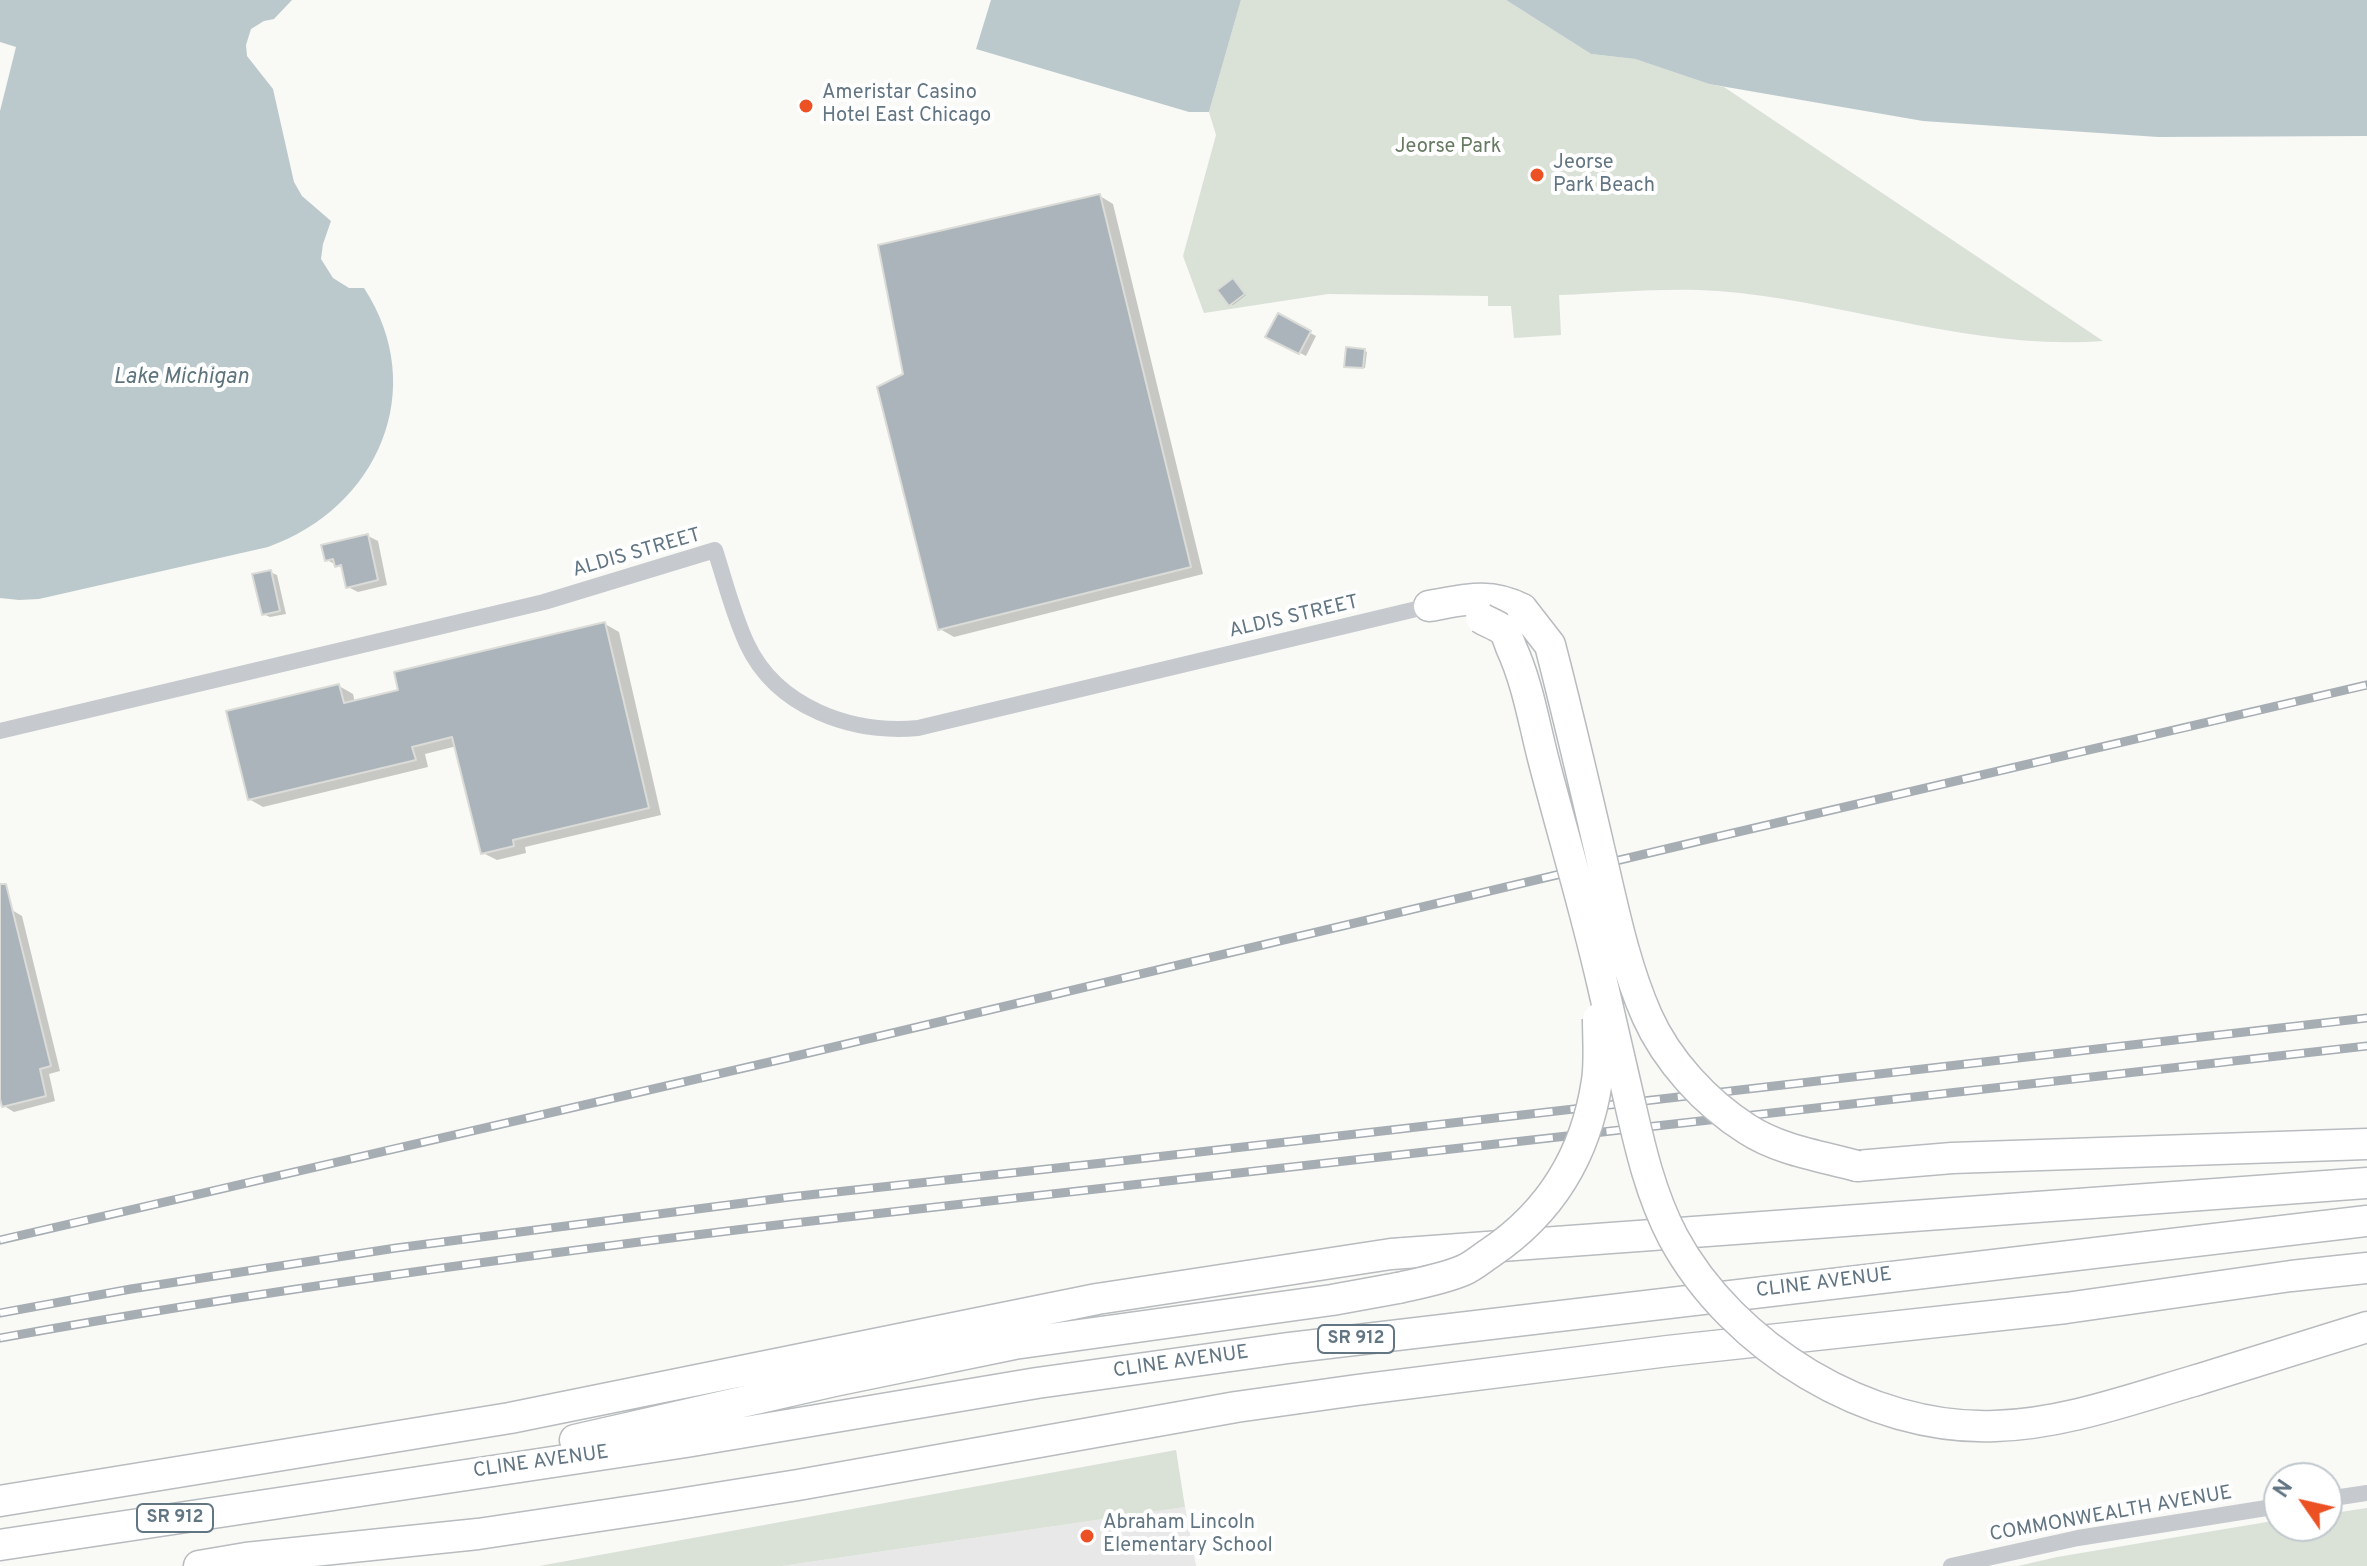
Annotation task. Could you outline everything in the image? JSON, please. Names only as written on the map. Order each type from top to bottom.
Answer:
[{"type":"highway","points":[[1429,606],[1478,598],[1505,600],[1522,609],[1550,645],[1621,940],[1648,1017],[1672,1059],[1691,1082],[1747,1129],[1772,1142],[1857,1166],[1952,1158],[2367,1144]]},
{"type":"highway","points":[[1429,606],[1481,618],[1504,631],[1522,670],[1598,965],[1640,1150],[1655,1199],[1674,1239],[1723,1305],[1746,1329],[1819,1382],[1882,1410],[1955,1426],[1996,1426],[2078,1415],[2367,1327]]},
{"type":"highway","points":[[350,1491],[834,1381],[1014,1344],[1332,1300],[1398,1288],[1466,1269],[1503,1244],[1557,1190],[1576,1152],[1598,1076],[1598,965]]},
{"type":"highway","points":[[0,1501],[510,1418],[1097,1299],[1391,1254],[2367,1183]]},
{"type":"highway","name":"CLINE AVENUE","points":[[0,1545],[686,1442],[1037,1383],[1328,1343],[2367,1221]]},
{"type":"highway","points":[[199,1566],[261,1556],[478,1534],[798,1485],[1236,1407],[1668,1351],[2066,1308],[2367,1268]]},
{"type":"highway","points":[[369,1566],[478,1534]]},
{"type":"street","name":"ALDIS STREET","points":[[0,731],[516,609],[715,550],[746,642],[772,679],[804,705],[824,715],[869,728],[893,730],[918,728],[1429,606]]},
{"type":"street","points":[[2343,1497],[2367,1493]]},
{"type":"street","name":"COMMONWEALTH AVENUE","points":[[1951,1566],[2078,1538],[2263,1509]]},
{"type":"shaded area","name":"Abraham Lincoln Elementary School","points":[[1185,1507],[1196,1566],[782,1566]]},
{"type":"green space","name":"Jeorse Park","points":[[1241,0],[1506,0],[1591,54],[1635,59],[1724,87],[2103,341],[2006,339],[1766,296],[1698,290],[1559,295],[1561,335],[1514,338],[1511,306],[1488,306],[1488,296],[1328,294],[1204,313],[1183,256],[1216,135],[1209,112]]},
{"type":"green space","points":[[1176,1450],[1185,1507],[782,1566],[539,1566]]},
{"type":"green space","points":[[2367,1508],[2367,1566],[2018,1566],[2263,1523],[2263,1542],[2343,1542],[2343,1512]]},
{"type":"water","name":"Lake Michigan","points":[[0,0],[292,0],[274,19],[251,29],[246,45],[247,56],[273,89],[294,182],[302,196],[331,221],[321,259],[333,278],[349,288],[364,288],[383,327],[392,366],[392,404],[382,441],[364,475],[339,504],[306,529],[268,547],[39,599],[0,598],[0,111],[16,47],[0,42]]},
{"type":"water","points":[[991,0],[1241,0],[1209,112],[1189,112],[976,49]]},
{"type":"water","points":[[1506,0],[2367,0],[2367,136],[2158,137],[1923,121],[1709,84],[1635,59],[1591,54]]},
{"type":"building","points":[[1100,194],[1191,567],[938,630],[877,387],[903,374],[878,245]]},
{"type":"building","points":[[1233,278],[1245,294],[1229,306],[1217,290]]},
{"type":"building","points":[[1278,313],[1311,331],[1299,354],[1265,337]]},
{"type":"building","points":[[1346,347],[1365,349],[1363,368],[1344,367]]},
{"type":"building","points":[[368,534],[378,580],[346,588],[341,565],[335,567],[333,559],[325,561],[321,545]]},
{"type":"building","points":[[271,570],[280,611],[262,615],[252,574]]},
{"type":"building","points":[[605,622],[649,808],[513,840],[514,846],[481,854],[452,737],[412,747],[416,760],[248,800],[226,711],[339,684],[344,703],[398,690],[394,672]]},
{"type":"building","points":[[0,884],[6,884],[51,1066],[40,1069],[46,1096],[2,1107],[0,1099]]},
{"type":"railway","points":[[0,1240],[800,1055],[2367,685]]},
{"type":"railway","points":[[0,1313],[131,1289],[396,1248],[790,1197],[2367,1018]]},
{"type":"railway","points":[[0,1338],[297,1289],[694,1235],[2367,1046]]},
{"type":"place","name":"Ameristar Casino Hotel East Chicago","points":[[806,106]]},
{"type":"place","name":"Jeorse Park Beach","points":[[1537,175]]},
{"type":"place","name":"Abraham Lincoln Elementary School","points":[[1087,1536]]}]
